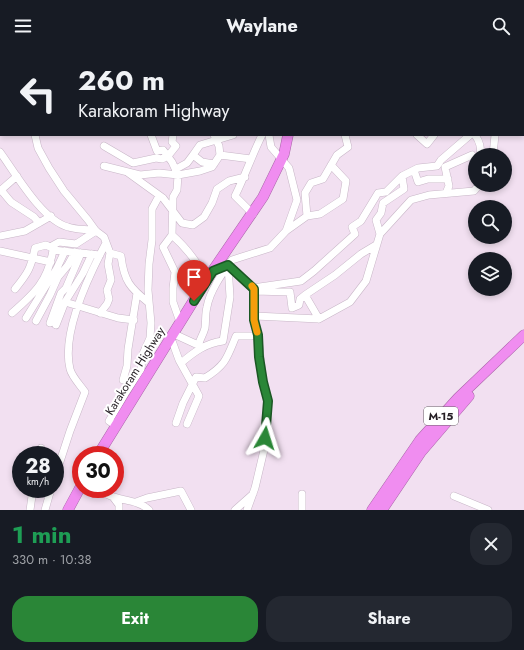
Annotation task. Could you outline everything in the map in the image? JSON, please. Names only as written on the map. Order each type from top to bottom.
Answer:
[{"type":"highway","name":"Karakoram Highway","points":[[104,446],[210,275],[253,214],[282,160],[288,136]]},
{"type":"highway","name":"M-15","points":[[372,510],[420,440],[458,398],[524,335]]},
{"type":"highway","name":"M-15","points":[[382,510],[421,452],[466,399],[524,343]]},
{"type":"highway","points":[[68,510],[74,498]]},
{"type":"street","points":[[35,136],[38,148],[49,168],[64,191],[96,231],[104,237],[110,253],[108,264],[111,280],[107,290],[109,299],[100,313]]},
{"type":"street","points":[[151,136],[157,151],[163,150],[177,172],[177,190],[173,197],[172,235],[163,247],[172,262],[175,272],[173,288],[174,302],[180,322]]},
{"type":"street","points":[[104,146],[133,163],[156,158],[162,159],[168,156],[176,146],[172,142],[173,136]]},
{"type":"street","points":[[177,172],[200,145],[215,138],[227,136]]},
{"type":"street","points":[[253,214],[235,196],[245,177],[250,159],[262,136]]},
{"type":"street","points":[[269,136],[271,147],[289,168],[297,200],[286,231]]},
{"type":"street","points":[[307,216],[305,193],[311,183],[323,178],[337,155],[348,147],[344,136]]},
{"type":"street","points":[[418,136],[427,144],[433,136]]},
{"type":"street","points":[[254,290],[301,281],[355,234],[352,227],[361,221],[378,193],[386,192],[402,176],[414,170],[437,166],[441,160],[469,136]]},
{"type":"street","points":[[475,136],[479,140],[481,148]]},
{"type":"street","points":[[494,148],[495,136]]},
{"type":"street","points":[[104,166],[140,175],[200,171],[212,167],[220,155],[219,146],[215,138]]},
{"type":"street","points":[[0,152],[38,206],[68,227],[96,231]]},
{"type":"street","points":[[193,155],[202,162],[214,164]]},
{"type":"street","points":[[220,155],[250,159]]},
{"type":"street","points":[[446,193],[449,186],[445,167],[468,157]]},
{"type":"street","points":[[198,347],[205,329],[207,306],[216,284],[232,260],[270,248],[286,231],[307,216],[320,214],[343,199],[346,181],[331,165]]},
{"type":"street","points":[[414,170],[418,182],[428,179],[448,179]]},
{"type":"street","points":[[127,172],[159,196],[182,223],[193,225],[204,217],[217,190],[229,181],[245,177]]},
{"type":"street","points":[[17,176],[1,190],[11,202],[34,217],[39,223]]},
{"type":"street","points":[[380,234],[376,220],[382,213],[383,203],[404,189],[402,176]]},
{"type":"street","points":[[255,316],[319,318],[350,302],[366,281],[380,234],[411,200],[429,195],[468,189]]},
{"type":"street","points":[[116,426],[109,421],[141,369],[142,356],[150,338],[152,323],[149,264],[152,240],[152,209],[159,196]]},
{"type":"street","points":[[0,236],[25,232],[51,216]]},
{"type":"street","points":[[15,289],[29,271],[35,248],[46,245],[50,247],[59,242],[76,244],[96,231]]},
{"type":"street","points":[[172,235],[210,275],[228,265]]},
{"type":"street","points":[[64,449],[85,392],[70,370],[70,336],[86,284],[106,244]]},
{"type":"street","points":[[228,265],[254,290],[290,292],[292,308],[299,305],[300,299],[305,295],[335,275],[361,254],[376,245]]},
{"type":"street","points":[[12,313],[29,298],[44,280],[51,262],[53,250],[100,255]]},
{"type":"street","points":[[0,251],[51,262]]},
{"type":"street","points":[[26,318],[57,268],[65,251]]},
{"type":"street","points":[[78,253],[66,288],[61,293],[53,324],[83,273],[92,254]]},
{"type":"street","points":[[36,321],[50,296],[58,277],[78,253]]},
{"type":"street","points":[[110,253],[121,256],[126,280],[137,293],[150,303]]},
{"type":"street","points":[[181,362],[198,347],[223,341],[228,318],[230,297],[228,265]]},
{"type":"street","points":[[248,510],[264,450],[268,401],[259,357],[254,290]]},
{"type":"street","points":[[133,381],[123,380],[127,366],[128,348],[134,320],[137,293]]},
{"type":"street","points":[[305,295],[319,318]]},
{"type":"street","points":[[65,302],[118,318],[134,320]]},
{"type":"street","points":[[176,423],[196,376],[205,378],[224,364],[236,336],[258,335]]},
{"type":"street","points":[[172,336],[198,347]]},
{"type":"street","points":[[172,336],[181,362],[198,396],[188,424]]},
{"type":"street","points":[[136,502],[147,498],[181,491],[191,510]]},
{"type":"street","points":[[234,510],[253,494]]},
{"type":"street","points":[[302,494],[302,510]]},
{"type":"street","points":[[454,496],[488,510]]},
{"type":"street","points":[[30,510],[32,498]]},
{"type":"street","points":[[45,510],[48,498]]},
{"type":"street","points":[[114,498],[119,505],[118,510]]},
{"type":"street","points":[[118,498],[144,505],[149,510]]},
{"type":"slow traffic","points":[[252,286],[254,289],[254,320],[257,332]]},
{"type":"route","points":[[194,301],[213,271],[228,265],[254,289],[254,320],[258,335],[259,357],[263,382],[268,401],[265,438]]}]
